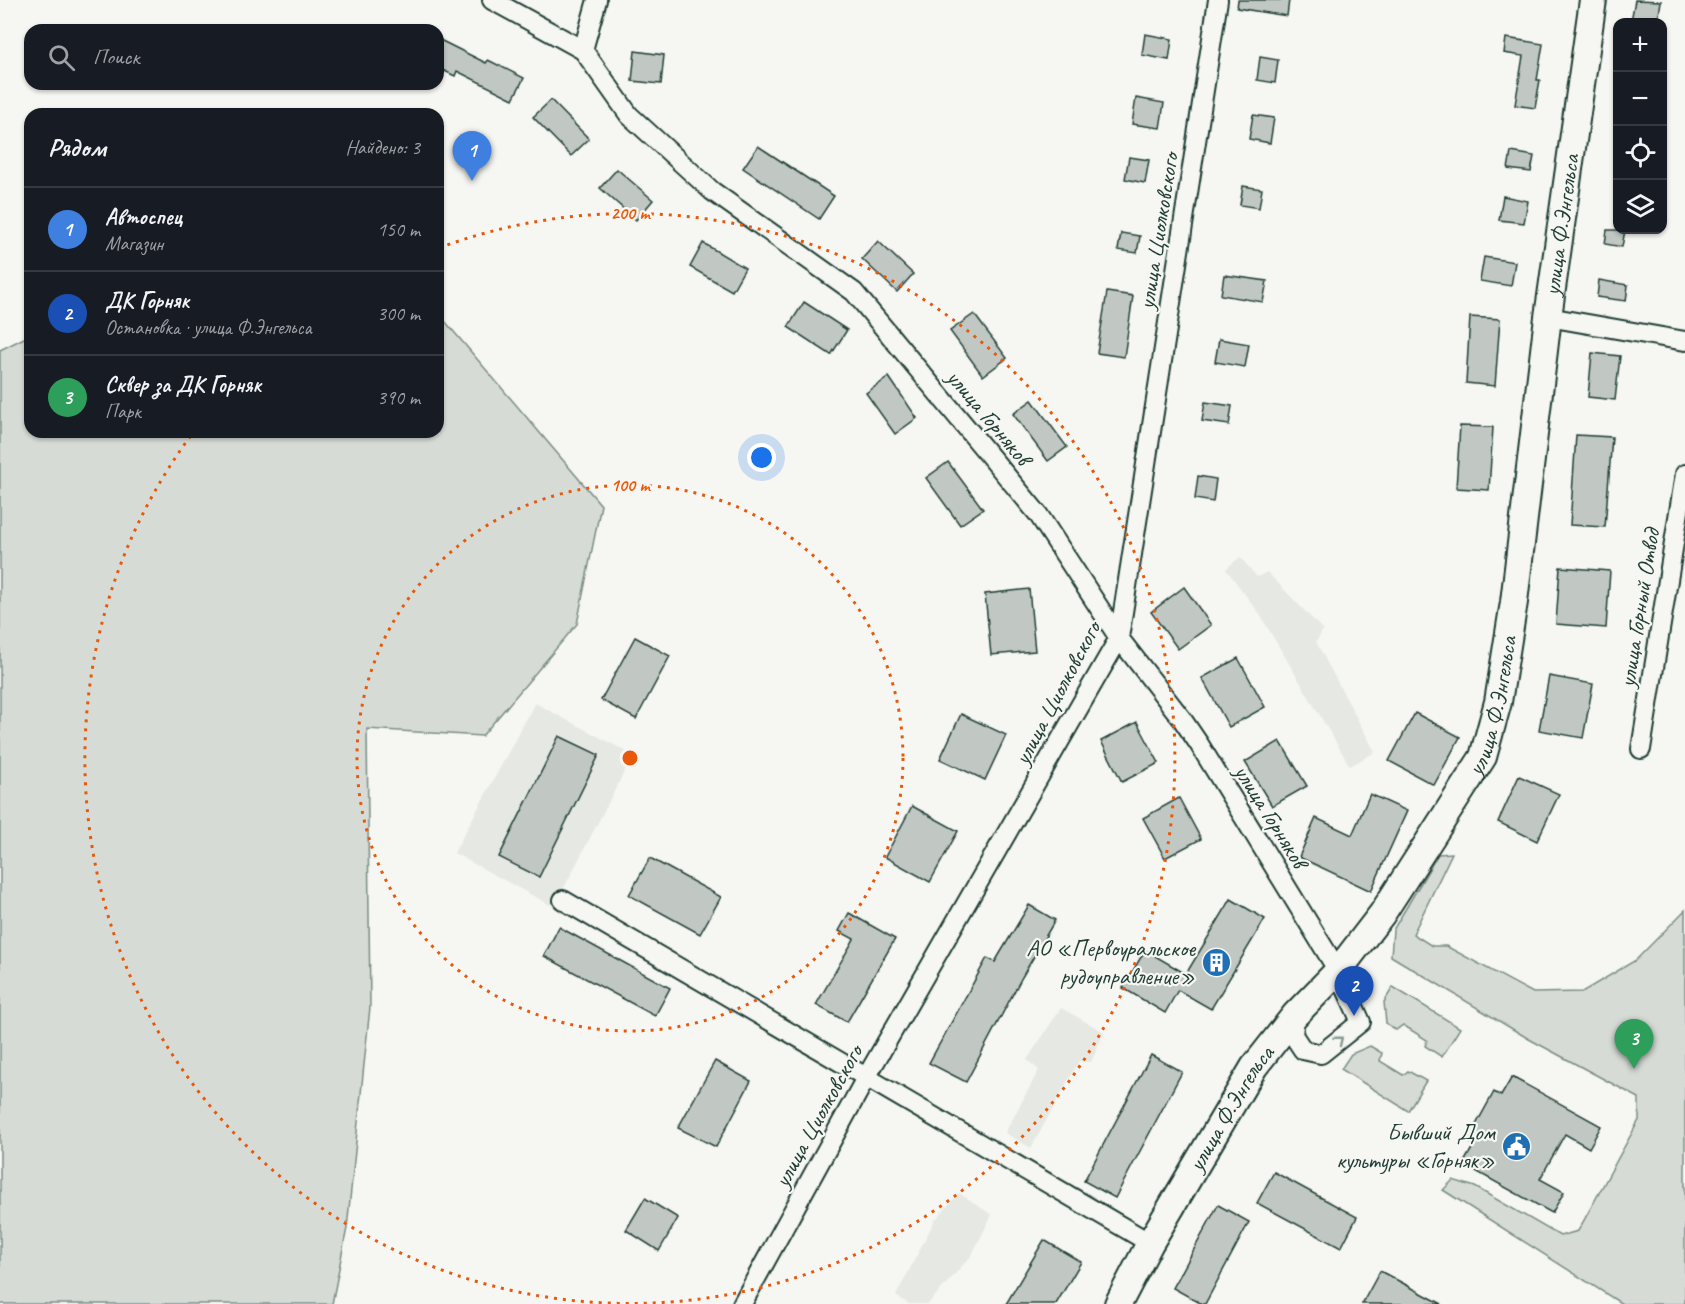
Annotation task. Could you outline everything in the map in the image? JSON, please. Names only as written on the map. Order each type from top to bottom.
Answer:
[{"type":"street","name":"улица Горняков","points":[[492,0],[583,50],[629,115],[712,190],[854,292],[1038,514],[1119,638],[1188,727],[1338,971],[1361,1022],[1321,1054],[1303,1050],[1298,1043],[1293,1035],[1295,1015]]},
{"type":"street","points":[[583,50],[597,0]]},
{"type":"street","name":"улица Циолковского","points":[[742,1304],[867,1076],[1119,638],[1218,0]]},
{"type":"street","name":"улица Ф.Энгельса","points":[[1118,1304],[1150,1243],[1254,1067],[1295,1015],[1338,971],[1382,914],[1483,757],[1498,702],[1514,602],[1548,317],[1593,0]]},
{"type":"street","points":[[1548,317],[1685,341]]},
{"type":"street","name":"улица Горный Отвод","points":[[1641,749],[1685,474]]},
{"type":"street","points":[[563,900],[1150,1243]]},
{"type":"shaded area","points":[[444,320],[601,505],[577,624],[482,736],[367,729],[370,1007],[347,1228],[332,1304],[0,1304],[0,350],[24,338],[24,438],[444,438]]},
{"type":"shaded area","points":[[1240,557],[1257,577],[1267,572],[1323,630],[1316,642],[1375,752],[1350,766],[1259,613],[1226,569]]},
{"type":"shaded area","points":[[535,703],[633,755],[554,907],[454,853]]},
{"type":"shaded area","points":[[1452,853],[1413,934],[1432,946],[1446,946],[1533,993],[1582,992],[1636,960],[1685,910],[1685,1304],[1622,1304],[1443,1190],[1453,1180],[1475,1187],[1560,1236],[1578,1231],[1639,1120],[1639,1098],[1529,1039],[1391,956],[1393,930],[1438,854]]},
{"type":"shaded area","points":[[1393,987],[1460,1028],[1442,1057],[1425,1046],[1427,1040],[1403,1025],[1396,1030],[1386,1023],[1384,1002]]},
{"type":"shaded area","points":[[1061,1008],[1104,1032],[1091,1062],[1079,1061],[1031,1148],[1005,1133],[1039,1070],[1027,1060]]},
{"type":"shaded area","points":[[1370,1046],[1382,1053],[1380,1061],[1403,1075],[1408,1071],[1426,1081],[1408,1111],[1341,1069],[1351,1054]]},
{"type":"shaded area","points":[[959,1193],[992,1215],[971,1256],[928,1304],[909,1304],[896,1296],[935,1220]]},
{"type":"building","points":[[1238,0],[1289,0],[1287,16],[1237,8]]},
{"type":"building","points":[[1635,0],[1661,1],[1659,18],[1632,18]]},
{"type":"building","points":[[1145,34],[1172,39],[1169,60],[1142,55]]},
{"type":"building","points":[[1506,38],[1543,44],[1535,108],[1515,105],[1523,56],[1504,53]]},
{"type":"building","points":[[444,42],[486,63],[488,60],[524,78],[513,99],[457,71],[455,76],[444,71]]},
{"type":"building","points":[[635,51],[664,55],[661,84],[632,81]]},
{"type":"building","points":[[1260,57],[1278,60],[1275,83],[1257,80]]},
{"type":"building","points":[[1136,98],[1164,103],[1160,128],[1132,124]]},
{"type":"building","points":[[551,100],[589,139],[571,156],[533,117]]},
{"type":"building","points":[[1253,115],[1274,118],[1270,143],[1249,139]]},
{"type":"building","points":[[758,146],[834,196],[819,219],[743,168]]},
{"type":"building","points":[[1511,152],[1534,156],[1531,172],[1508,169]]},
{"type":"building","points":[[1129,157],[1149,160],[1145,183],[1125,179]]},
{"type":"building","points":[[617,169],[653,200],[636,220],[600,188]]},
{"type":"building","points":[[1243,186],[1262,189],[1259,208],[1240,205]]},
{"type":"building","points":[[1503,196],[1528,201],[1524,223],[1499,220]]},
{"type":"building","points":[[1607,230],[1613,230],[1613,234],[1624,234],[1622,247],[1605,244]]},
{"type":"building","points":[[1121,233],[1140,236],[1137,253],[1118,250]]},
{"type":"building","points":[[878,241],[913,274],[897,292],[862,259]]},
{"type":"building","points":[[703,243],[745,268],[732,291],[690,267]]},
{"type":"building","points":[[1484,257],[1515,262],[1511,286],[1480,281]]},
{"type":"building","points":[[1224,275],[1267,281],[1263,302],[1221,295]]},
{"type":"building","points":[[1599,280],[1628,285],[1626,301],[1597,297]]},
{"type":"building","points":[[1107,292],[1133,296],[1124,357],[1097,353]]},
{"type":"building","points":[[804,302],[847,330],[831,355],[788,327]]},
{"type":"building","points":[[974,314],[1007,358],[983,376],[950,331]]},
{"type":"building","points":[[1470,317],[1500,319],[1495,386],[1466,383]]},
{"type":"building","points":[[1219,339],[1249,344],[1245,367],[1215,362]]},
{"type":"building","points":[[1592,353],[1620,356],[1615,400],[1588,397]]},
{"type":"building","points":[[889,377],[917,418],[895,434],[866,393]]},
{"type":"building","points":[[1032,400],[1067,447],[1048,461],[1013,414]]},
{"type":"building","points":[[1205,402],[1232,406],[1229,425],[1202,421]]},
{"type":"building","points":[[1460,426],[1493,427],[1489,490],[1456,488]]},
{"type":"building","points":[[1576,435],[1612,437],[1605,527],[1570,525]]},
{"type":"building","points":[[948,462],[983,509],[960,525],[926,478]]},
{"type":"building","points":[[1198,476],[1216,479],[1213,502],[1195,499]]},
{"type":"building","points":[[1560,567],[1610,571],[1606,628],[1556,624]]},
{"type":"building","points":[[1184,587],[1211,625],[1178,649],[1151,612]]},
{"type":"building","points":[[1029,589],[1035,651],[991,655],[985,594]]},
{"type":"building","points":[[635,637],[670,656],[636,719],[601,700]]},
{"type":"building","points":[[1238,658],[1265,707],[1229,727],[1202,678]]},
{"type":"building","points":[[1549,676],[1593,684],[1583,738],[1539,730]]},
{"type":"building","points":[[1415,713],[1460,737],[1434,785],[1389,761]]},
{"type":"building","points":[[961,714],[1006,735],[985,780],[940,759]]},
{"type":"building","points":[[1137,722],[1159,763],[1122,782],[1101,741]]},
{"type":"building","points":[[559,736],[599,755],[539,877],[499,857]]},
{"type":"building","points":[[1280,741],[1307,786],[1272,806],[1245,762]]},
{"type":"building","points":[[1519,776],[1559,794],[1537,841],[1498,822]]},
{"type":"building","points":[[1370,794],[1407,811],[1371,891],[1299,857],[1316,818],[1352,835]]},
{"type":"building","points":[[1179,798],[1201,839],[1165,858],[1143,818]]},
{"type":"building","points":[[912,806],[958,831],[930,882],[885,857]]},
{"type":"building","points":[[650,858],[721,897],[700,934],[629,895]]},
{"type":"building","name":"АО «Первоуральское рудоуправление»","points":[[1231,899],[1265,919],[1211,1009],[1178,990],[1165,1013],[1123,988],[1145,950],[1186,974]]},
{"type":"building","points":[[1029,905],[1055,920],[966,1082],[929,1063],[987,958],[995,962]]},
{"type":"building","points":[[849,913],[895,939],[847,1022],[816,1005],[854,939],[839,931]]},
{"type":"building","points":[[559,927],[670,988],[655,1016],[544,956]]},
{"type":"building","points":[[1151,1055],[1182,1072],[1115,1198],[1084,1181]]},
{"type":"building","points":[[715,1061],[751,1081],[716,1147],[678,1128]]},
{"type":"building","name":"Бывший Дом культуры «Горняк»","points":[[1512,1077],[1601,1126],[1589,1148],[1565,1134],[1540,1179],[1564,1192],[1552,1213],[1463,1164],[1474,1145],[1467,1141],[1494,1092],[1501,1096]]},
{"type":"building","points":[[1274,1172],[1357,1217],[1341,1248],[1257,1203]]},
{"type":"building","points":[[645,1198],[678,1218],[659,1251],[626,1230]]},
{"type":"building","points":[[1218,1205],[1249,1222],[1205,1304],[1202,1304],[1173,1288]]},
{"type":"building","points":[[1044,1240],[1081,1262],[1056,1304],[1006,1304]]},
{"type":"building","points":[[1380,1271],[1442,1304],[1362,1304]]},
{"type":"place","name":"Автоспец","points":[[472,181]]},
{"type":"place","name":"АО «Первоуральское рудоуправление»","points":[[1216,962]]},
{"type":"place","name":"ДК Горняк","points":[[1354,1016]]},
{"type":"place","name":"Сквер за ДК Горняк","points":[[1634,1069]]},
{"type":"place","name":"Бывший Дом культуры «Горняк»","points":[[1516,1146]]}]
